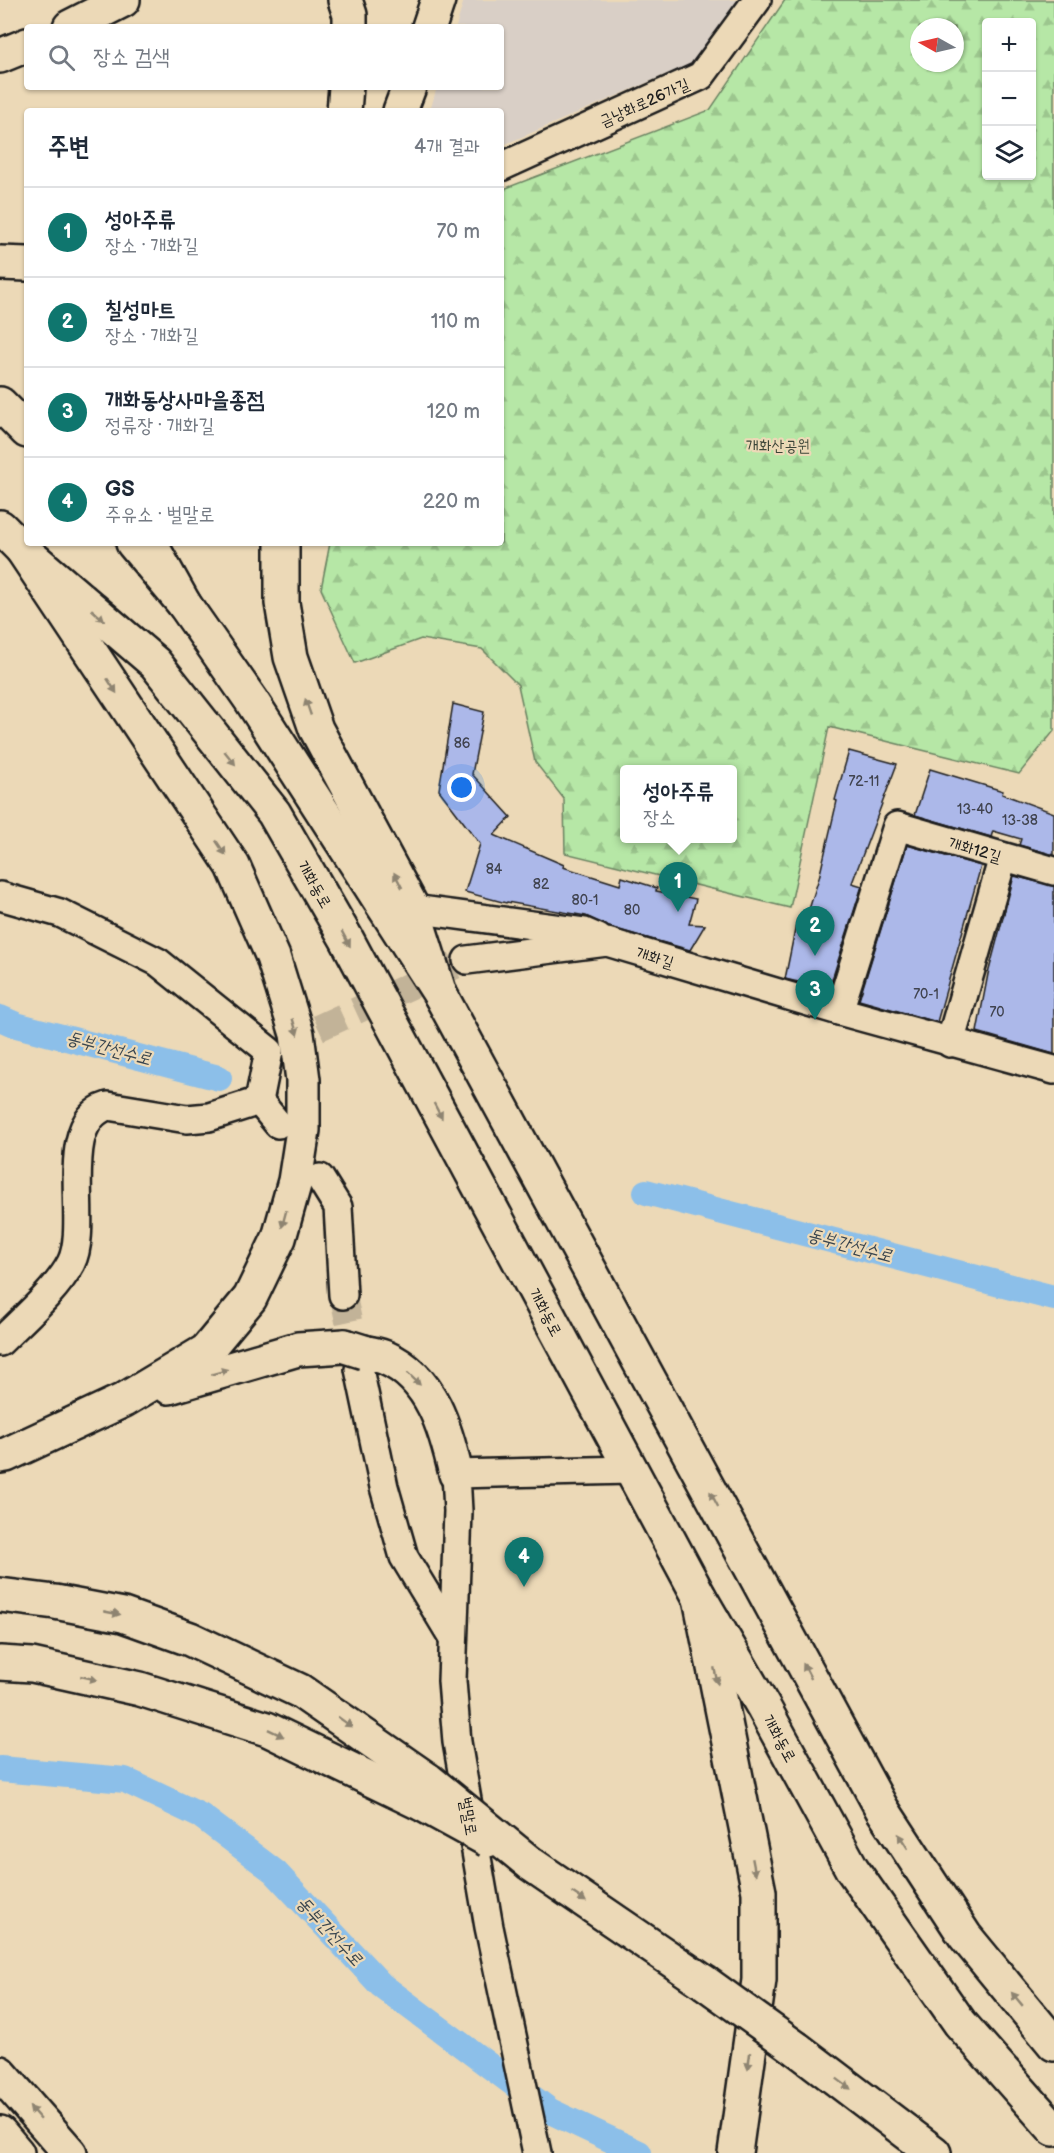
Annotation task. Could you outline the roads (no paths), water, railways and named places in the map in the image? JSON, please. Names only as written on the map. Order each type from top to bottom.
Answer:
[{"type":"main road","points":[[76,24],[123,0]]},
{"type":"main road","points":[[345,0],[350,15],[350,24]]},
{"type":"main road","points":[[411,24],[418,0]]},
{"type":"main road","points":[[430,24],[438,0]]},
{"type":"main road","points":[[0,56],[24,46]]},
{"type":"main road","points":[[344,108],[346,90]]},
{"type":"main road","points":[[394,108],[398,90]]},
{"type":"main road","points":[[401,108],[408,90]]},
{"type":"main road","points":[[0,263],[24,264]]},
{"type":"main road","points":[[0,404],[24,428]]},
{"type":"main road","points":[[2,1457],[124,1400],[206,1351],[250,1298],[279,1238],[295,1181],[303,1130],[302,1069],[297,1034],[273,957],[233,867],[11,538]]},
{"type":"main road","name":"개화동로","points":[[11,538],[155,663],[274,813],[346,938],[700,1598],[764,1708],[852,1869],[960,2023],[1054,2130]]},
{"type":"main road","points":[[136,546],[184,604],[258,710],[440,994],[882,1809],[965,1936],[1054,2044]]},
{"type":"main road","points":[[152,546],[184,604]]},
{"type":"main road","points":[[282,546],[282,603],[291,657],[316,729],[413,909],[440,994]]},
{"type":"main road","points":[[124,1400],[298,1349],[387,1359],[417,1378],[431,1400],[448,1437],[456,1474]]},
{"type":"main road","points":[[0,1596],[55,1602],[123,1615],[190,1639],[300,1691],[426,1792],[704,1982],[934,2153]]},
{"type":"main road","points":[[700,1598],[759,1892],[759,1980],[735,2153]]},
{"type":"main road","points":[[0,1663],[32,1665],[140,1689],[267,1729],[426,1792]]},
{"type":"main road","points":[[0,2073],[70,2153]]},
{"type":"main road","points":[[0,2133],[16,2153]]},
{"type":"street","name":"금낭화로26가길","points":[[504,166],[701,76],[757,0]]},
{"type":"street","points":[[409,90],[412,108]]},
{"type":"street","name":"개화12길","points":[[839,1011],[897,826],[1054,871]]},
{"type":"street","points":[[950,1043],[1003,857]]},
{"type":"street","points":[[0,896],[60,913],[158,962],[269,1051],[259,1101]]},
{"type":"street","points":[[413,909],[584,932],[607,942]]},
{"type":"street","name":"개화길","points":[[467,960],[607,942],[950,1043],[1054,1070]]},
{"type":"street","points":[[259,1101],[278,1124]]},
{"type":"street","points":[[0,1342],[59,1281],[72,1262],[77,1245],[79,1149],[89,1117],[98,1109],[108,1106],[187,1119],[208,1117],[259,1101]]},
{"type":"street","points":[[320,1178],[338,1207],[343,1295]]},
{"type":"street","points":[[356,1356],[384,1487],[404,1557],[453,1638]]},
{"type":"street","points":[[456,1474],[631,1470]]},
{"type":"street","name":"벌말로","points":[[456,1474],[458,1511],[452,1681],[460,1765],[489,1927],[537,2153]]},
{"type":"waterway","name":"동부간선수로","points":[[0,1018],[16,1025],[219,1078]]},
{"type":"waterway","name":"동부간선수로","points":[[646,1192],[1054,1298]]},
{"type":"waterway","name":"동부간선수로","points":[[0,1769],[125,1780],[201,1816],[275,1872],[381,1985],[550,2111],[639,2153]]},
{"type":"tunnel","points":[[281,1045],[467,960]]},
{"type":"tunnel","points":[[343,1295],[358,1365]]},
{"type":"place","name":"성아주류","points":[[678,912]]},
{"type":"place","name":"칠성마트","points":[[815,956]]},
{"type":"place","name":"개화동상사마을종점","points":[[815,1020]]},
{"type":"place","name":"GS","points":[[524,1587]]},
{"type":"park label","name":"개화산공원","points":[[778,445]]}]
